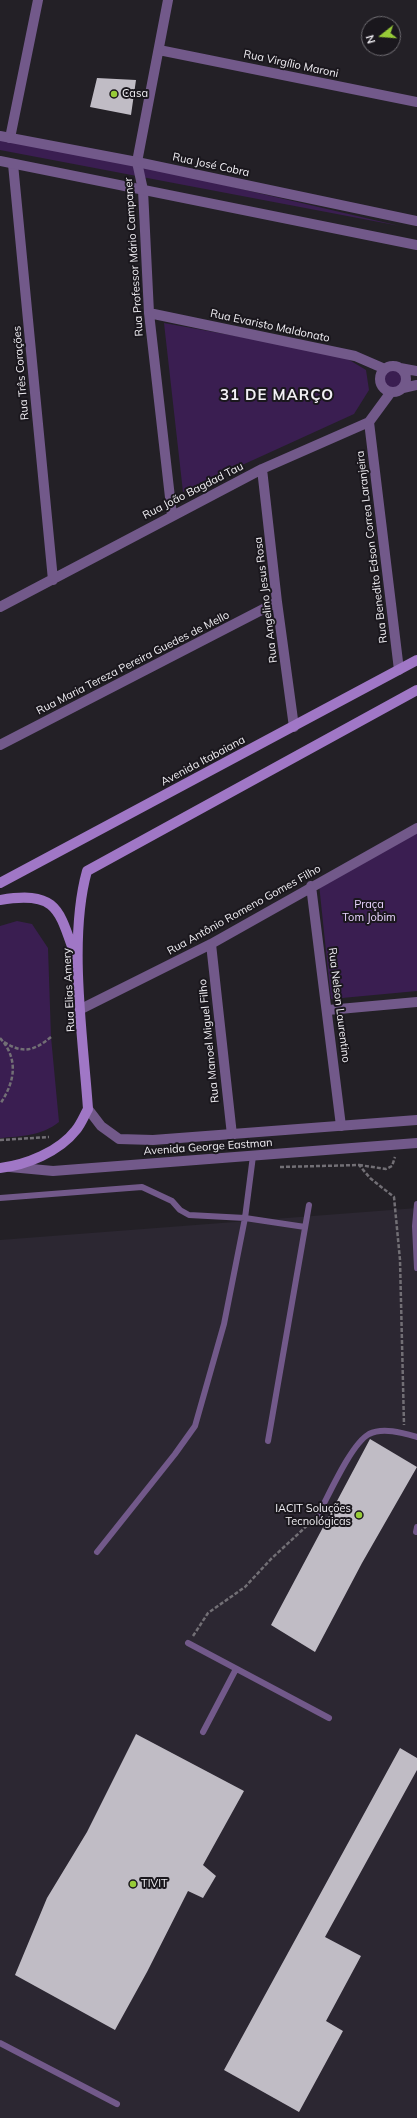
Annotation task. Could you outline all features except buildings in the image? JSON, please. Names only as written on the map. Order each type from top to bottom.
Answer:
[{"type":"main road","name":"Avenida Itabaiana","points":[[0,883],[417,660]]},
{"type":"main road","name":"Rua Elias Amery","points":[[88,1109],[78,964],[81,894],[87,871],[417,690]]},
{"type":"main road","points":[[0,900],[31,898],[49,902],[60,915],[78,964]]},
{"type":"main road","points":[[4,1167],[32,1160],[66,1142],[77,1130],[88,1109]]},
{"type":"street","points":[[5,137],[38,0]]},
{"type":"street","name":"Rua Professor Mário Campaner","points":[[168,0],[137,162],[143,190],[149,313],[172,515]]},
{"type":"street","name":"Rua Virgílio Maroni","points":[[159,50],[417,102]]},
{"type":"street","name":"Rua José Cobra","points":[[5,137],[137,162],[417,221]]},
{"type":"street","points":[[0,161],[417,245]]},
{"type":"street","name":"Rua Três Corações","points":[[14,164],[53,580]]},
{"type":"street","name":"Rua Evaristo Maldonato","points":[[149,313],[355,356],[385,369]]},
{"type":"street","points":[[391,392],[381,384],[380,376],[385,369],[392,366],[417,371]]},
{"type":"street","points":[[400,368],[405,375],[406,380],[403,388]]},
{"type":"street","points":[[369,422],[391,392],[417,385]]},
{"type":"street","name":"Rua João Bagdad Tau","points":[[0,607],[172,515],[262,469],[369,422]]},
{"type":"street","name":"Rua Benedito Edson Correa Laranjeira","points":[[369,422],[398,670]]},
{"type":"street","name":"Rua Angelino Jesus Rosa","points":[[262,469],[277,602],[294,727]]},
{"type":"street","name":"Rua Maria Tereza Pereira Guedes de Mello","points":[[0,745],[277,602]]},
{"type":"street","name":"Rua Antônio Romeno Gomes Filho","points":[[81,1009],[211,944],[311,886],[417,828]]},
{"type":"street","name":"Rua Nelson Laurentino","points":[[311,886],[328,1010],[341,1126]]},
{"type":"street","name":"Rua Manoel Miguel Filho","points":[[211,944],[232,1135]]},
{"type":"street","points":[[328,1010],[417,1002]]},
{"type":"street","name":"Avenida George Eastman","points":[[88,1109],[101,1126],[119,1139],[153,1140],[232,1135],[417,1120]]},
{"type":"street","name":"Avenida George Eastman","points":[[4,1167],[53,1171],[417,1143]]},
{"type":"lane","points":[[97,1552],[175,1454],[195,1426],[224,1324],[245,1218],[253,1156]]},
{"type":"lane","points":[[0,1198],[142,1187],[172,1201],[180,1210],[189,1215],[245,1218],[305,1227]]},
{"type":"lane","points":[[417,1204],[415,1226],[417,1276]]},
{"type":"lane","points":[[268,1441],[309,1205]]},
{"type":"lane","points":[[318,1515],[354,1448],[369,1434],[395,1430],[417,1438]]},
{"type":"lane","points":[[188,1643],[329,1718]]},
{"type":"lane","points":[[203,1732],[236,1669]]},
{"type":"lane","points":[[0,2043],[118,2104]]},
{"type":"path","points":[[1,1039],[16,1050],[28,1050],[42,1044],[51,1036]]},
{"type":"path","points":[[0,1104],[12,1078],[13,1057],[1,1039]]},
{"type":"path","points":[[0,1140],[50,1137]]},
{"type":"path","points":[[274,1167],[359,1165],[386,1169],[392,1166],[394,1157]]},
{"type":"path","points":[[359,1165],[370,1178],[394,1197],[400,1260],[404,1433]]},
{"type":"path","points":[[188,1643],[208,1614],[245,1587],[271,1559],[318,1515]]},
{"type":"shaded area","points":[[417,1208],[417,2118],[0,2118],[0,1240]]},
{"type":"green space","points":[[0,138],[134,164],[400,226],[0,150]]},
{"type":"green space","points":[[164,323],[341,355],[366,370],[369,390],[354,414],[183,492]]},
{"type":"green space","points":[[393,369],[400,372],[403,379],[400,386],[393,389],[386,386],[383,379],[386,372]]},
{"type":"green space","name":"Praça Tom Jobim","points":[[417,831],[417,991],[331,999],[319,884]]},
{"type":"green space","points":[[17,921],[32,924],[48,948],[51,1037],[59,1122],[38,1133],[0,1138],[0,926]]},
{"type":"place","name":"Casa","points":[[114,94]]},
{"type":"place","name":"IACIT Soluções Tecnológicas","points":[[359,1515]]},
{"type":"place","name":"TIVIT","points":[[133,1884]]},
{"type":"district","name":"31 DE MARÇO","points":[[277,395]]}]
